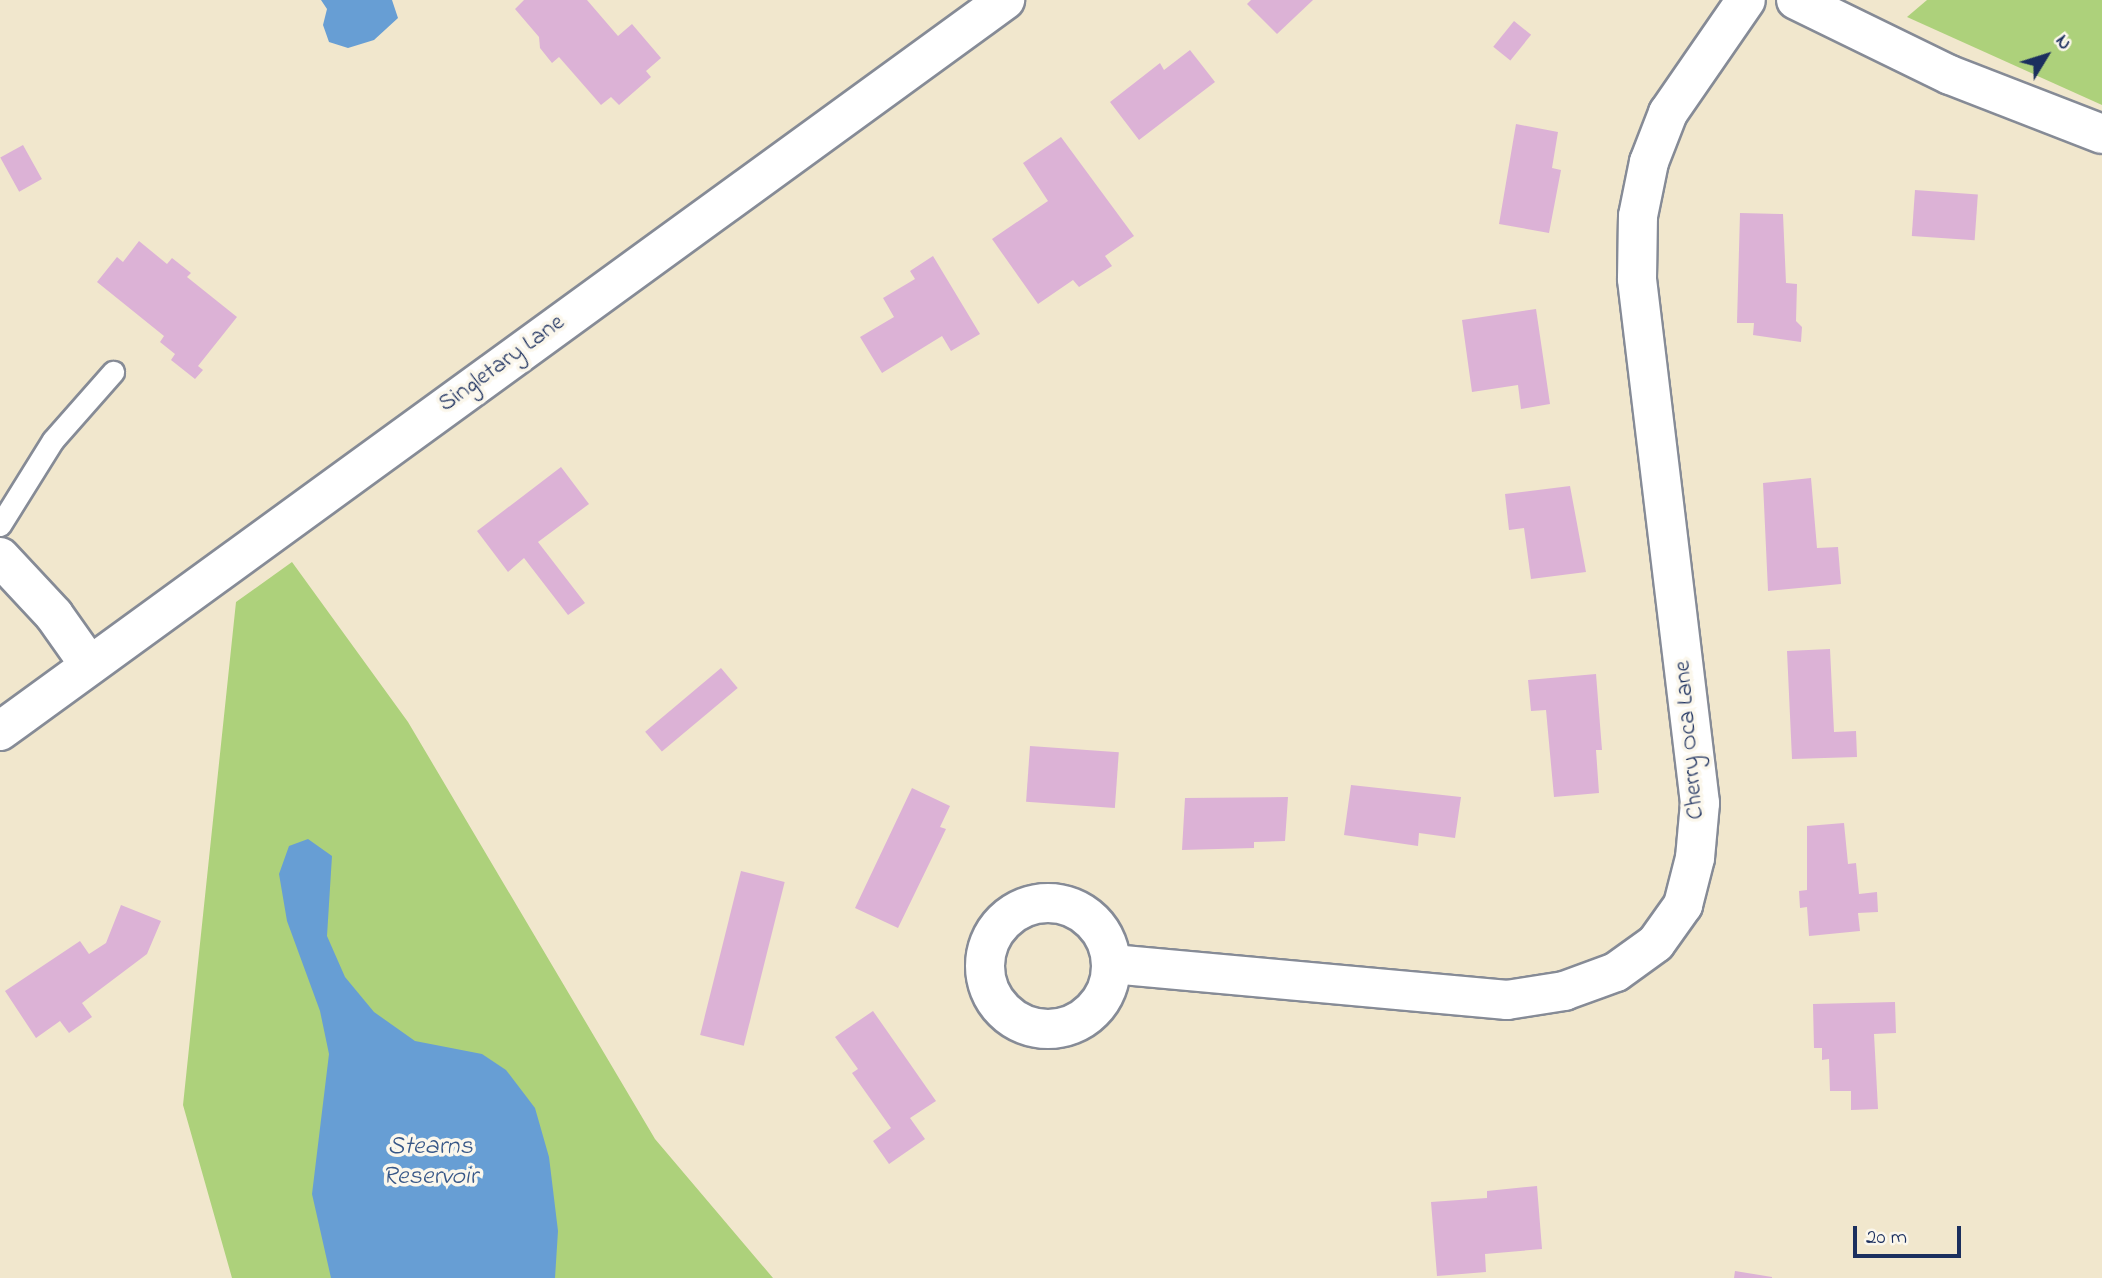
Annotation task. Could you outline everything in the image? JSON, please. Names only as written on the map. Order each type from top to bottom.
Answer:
[{"type":"street","name":"Singletary Lane","points":[[0,731],[88,663],[1005,0]]},
{"type":"street","name":"Cherry Oca Lane","points":[[1112,964],[1507,1000],[1564,991],[1616,972],[1656,943],[1683,905],[1695,858],[1700,803],[1637,279],[1638,216],[1648,162],[1668,113],[1746,0]]},
{"type":"street","points":[[1796,0],[1950,75],[2102,134]]},
{"type":"street","points":[[0,557],[54,615],[88,663]]},
{"type":"lane","points":[[0,524],[52,440],[113,372]]},
{"type":"green space","points":[[1927,0],[2102,0],[2102,105],[1907,17]]},
{"type":"green space","points":[[292,562],[408,722],[655,1139],[773,1278],[232,1278],[183,1105],[236,602]]},
{"type":"water","points":[[321,0],[392,0],[398,18],[374,40],[348,48],[329,42],[323,25],[327,9]]},
{"type":"water","name":"Stearns Reservoir","points":[[308,839],[332,856],[327,936],[345,977],[374,1012],[415,1041],[482,1054],[506,1070],[535,1108],[549,1157],[558,1231],[555,1278],[331,1278],[312,1194],[329,1054],[320,1011],[287,921],[279,874],[289,846]]},
{"type":"building","points":[[524,0],[587,0],[618,36],[632,24],[661,58],[646,71],[651,77],[619,105],[611,97],[601,105],[559,57],[552,63],[540,48],[539,37],[515,9]]},
{"type":"building","points":[[1251,0],[1313,0],[1277,34],[1247,4]]},
{"type":"building","points":[[1514,21],[1531,35],[1510,60],[1493,47]]},
{"type":"building","points":[[1190,50],[1215,82],[1139,140],[1110,102],[1160,63],[1164,70]]},
{"type":"building","points":[[1516,124],[1558,132],[1552,168],[1561,170],[1549,233],[1499,224]]},
{"type":"building","points":[[1061,137],[1134,236],[1105,256],[1112,266],[1079,287],[1073,280],[1038,304],[992,239],[1048,201],[1023,163]]},
{"type":"building","points":[[23,145],[42,179],[19,192],[0,158]]},
{"type":"building","points":[[1915,190],[1978,194],[1975,240],[1912,236]]},
{"type":"building","points":[[1740,213],[1783,214],[1786,283],[1797,284],[1796,321],[1802,327],[1801,342],[1753,335],[1754,323],[1737,323]]},
{"type":"building","points":[[139,241],[167,264],[172,258],[191,273],[187,277],[237,317],[198,366],[203,370],[195,379],[171,360],[175,354],[160,342],[164,336],[97,282],[117,257],[123,262]]},
{"type":"building","points":[[933,256],[980,334],[951,351],[942,336],[882,373],[860,337],[894,317],[883,298],[915,279],[910,271]]},
{"type":"building","points":[[1536,309],[1550,404],[1521,409],[1518,385],[1472,392],[1462,320]]},
{"type":"building","points":[[561,467],[589,504],[538,542],[585,603],[568,615],[524,558],[508,572],[477,531]]},
{"type":"building","points":[[1811,478],[1817,548],[1838,547],[1841,584],[1768,591],[1763,483]]},
{"type":"building","points":[[1570,486],[1586,572],[1531,579],[1524,528],[1509,530],[1505,494]]},
{"type":"building","points":[[1830,649],[1834,732],[1856,731],[1857,757],[1792,759],[1787,651]]},
{"type":"building","points":[[721,668],[738,688],[662,752],[645,732]]},
{"type":"building","points":[[1596,674],[1602,750],[1596,750],[1599,793],[1554,797],[1546,710],[1531,711],[1528,680]]},
{"type":"building","points":[[1030,746],[1119,752],[1115,808],[1026,802]]},
{"type":"building","points":[[1351,785],[1461,797],[1455,838],[1419,833],[1418,846],[1344,835]]},
{"type":"building","points":[[912,788],[950,806],[940,827],[946,829],[898,928],[855,908]]},
{"type":"building","points":[[1288,797],[1285,841],[1254,842],[1254,848],[1182,850],[1185,798]]},
{"type":"building","points":[[1844,823],[1848,864],[1856,863],[1859,894],[1877,892],[1878,912],[1858,913],[1860,931],[1809,936],[1807,907],[1800,908],[1799,891],[1807,890],[1807,826]]},
{"type":"building","points":[[741,871],[785,882],[744,1046],[700,1035]]},
{"type":"building","points":[[121,905],[161,921],[147,954],[82,1003],[92,1017],[69,1033],[60,1021],[36,1038],[5,991],[80,941],[89,954],[106,943]]},
{"type":"building","points":[[1895,1002],[1896,1033],[1874,1034],[1878,1109],[1851,1110],[1851,1091],[1830,1091],[1829,1059],[1822,1060],[1822,1048],[1814,1048],[1813,1004]]},
{"type":"building","points":[[873,1011],[936,1101],[910,1118],[925,1139],[889,1164],[873,1141],[891,1128],[852,1073],[858,1069],[835,1037]]},
{"type":"building","points":[[1537,1186],[1542,1249],[1485,1254],[1486,1272],[1437,1276],[1431,1202],[1487,1198],[1487,1191]]},
{"type":"building","points":[[1735,1271],[1772,1277],[1772,1278],[1734,1278]]}]
